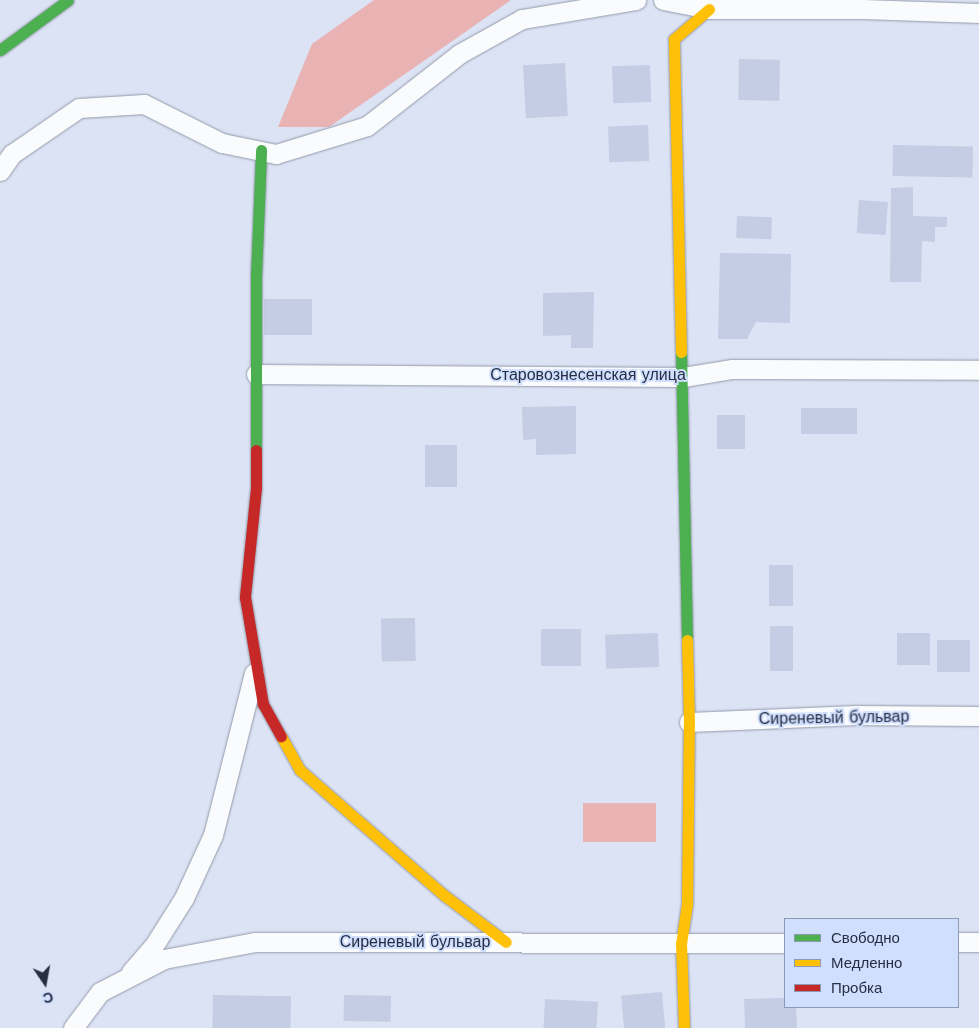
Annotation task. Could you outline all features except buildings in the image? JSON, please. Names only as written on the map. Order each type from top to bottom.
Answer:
[{"type":"street","points":[[0,50],[68,0]]},
{"type":"street","points":[[0,171],[12,154],[79,108],[144,104],[222,143],[276,154],[367,126],[459,54],[522,19],[636,0]]},
{"type":"street","points":[[663,0],[709,9],[863,9],[979,13]]},
{"type":"street","points":[[684,1028],[681,944],[687,904],[689,722],[674,39],[709,9]]},
{"type":"street","points":[[260,150],[256,277],[256,488],[246,597],[263,704],[300,770],[445,896],[506,942]]},
{"type":"street","name":"Старовознесенская улица","points":[[256,374],[682,378],[732,369],[979,370]]},
{"type":"street","points":[[122,981],[153,947],[179,906],[213,835],[256,662]]},
{"type":"street","name":"Сиреневый бульвар","points":[[689,722],[857,716],[979,716]]},
{"type":"street","name":"Сиреневый бульвар","points":[[73,1028],[100,992],[164,959],[255,942],[784,943]]},
{"type":"street","points":[[959,942],[979,942]]},
{"type":"shaded area","points":[[374,0],[511,0],[329,127],[278,127],[312,44]]},
{"type":"shaded area","points":[[583,803],[656,803],[656,842],[583,842]]},
{"type":"traffic: fast","points":[[0,50],[68,0]]},
{"type":"traffic: fast","points":[[256,450],[256,277],[261,150]]},
{"type":"traffic: fast","points":[[681,352],[687,640]]},
{"type":"traffic: slow","points":[[681,352],[674,39],[709,9]]},
{"type":"traffic: slow","points":[[684,1028],[681,944],[687,904],[689,722],[687,640]]},
{"type":"traffic: slow","points":[[281,736],[300,770],[445,896],[506,942]]},
{"type":"traffic: jam","points":[[256,450],[256,488],[245,597],[263,704],[281,736]]}]
